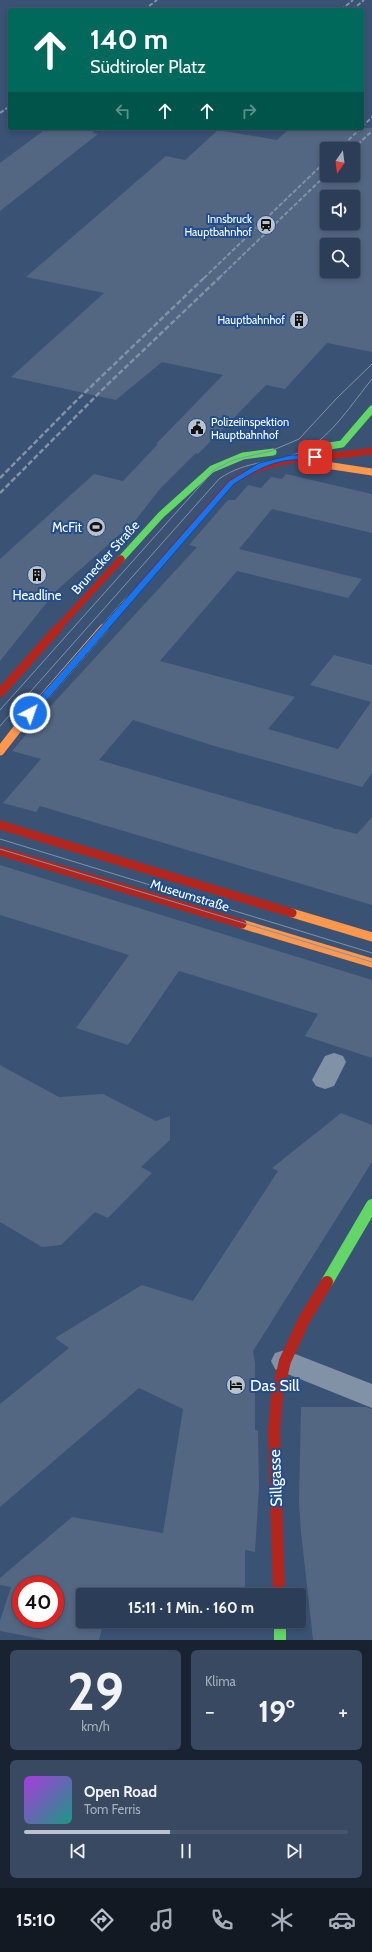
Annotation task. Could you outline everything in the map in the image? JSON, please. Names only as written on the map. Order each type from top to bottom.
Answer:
[{"type":"street","points":[[368,471],[355,466],[346,455],[342,444],[372,409]]},
{"type":"street","name":"Brunecker Straße","points":[[0,693],[161,516],[216,467],[243,456],[342,444]]},
{"type":"street","points":[[0,751],[29,715],[223,491],[238,477],[261,464],[291,457],[346,455],[372,451]]},
{"type":"street","points":[[261,464],[277,462],[306,463],[368,471]]},
{"type":"street","name":"Museumstraße","points":[[0,825],[372,937]]},
{"type":"street","name":"Museumstraße","points":[[0,851],[372,964]]},
{"type":"street","name":"Sillgasse","points":[[279,1588],[274,1431],[284,1361],[304,1320],[372,1205]]},
{"type":"street","points":[[284,1361],[372,1396]]},
{"type":"street","points":[[280,1628],[280,1640]]},
{"type":"building","points":[[364,128],[372,128],[372,352],[327,343],[285,389],[266,385],[198,454],[196,453],[159,490],[135,521],[56,591],[0,661],[0,559],[94,474],[123,481],[158,444],[156,444],[223,375],[162,362],[116,400],[11,377],[104,293],[26,277],[166,156],[185,160],[218,130],[277,140],[288,130],[364,130]]},
{"type":"building","points":[[44,130],[96,130],[92,133],[98,134],[0,211],[0,163]]},
{"type":"building","points":[[286,474],[372,494],[372,533],[272,509],[239,549],[362,579],[348,598],[237,571],[160,661],[295,697],[268,729],[338,749],[371,702],[310,685],[334,655],[372,665],[372,773],[362,787],[211,745],[133,720],[99,760],[334,828],[333,829],[357,834],[372,817],[372,905],[40,806],[36,812],[3,803],[41,759],[12,751],[48,709],[197,547],[189,545],[228,500],[235,500],[248,485],[261,488],[271,477],[282,479]]},
{"type":"building","points":[[0,865],[372,980],[372,1058],[305,1036],[318,1014],[179,971],[128,1045],[76,1028],[129,955],[0,915]]},
{"type":"building","points":[[0,1065],[59,1097],[103,1094],[156,1121],[170,1116],[170,1140],[141,1167],[152,1173],[108,1218],[95,1212],[61,1245],[42,1247],[0,1222]]},
{"type":"building","points":[[341,1113],[372,1125],[372,1162],[253,1351],[255,1363],[255,1430],[258,1431],[259,1487],[255,1552],[245,1550],[245,1588],[76,1588],[76,1628],[102,1628],[99,1640],[47,1640],[0,1631],[0,1621],[11,1587],[0,1585],[0,1578],[72,1517],[163,1533],[183,1409],[139,1388],[0,1507],[0,1404],[69,1348],[55,1338],[142,1285],[193,1301],[278,1171],[272,1168]]},
{"type":"building","points":[[301,1407],[366,1407],[372,1409],[372,1640],[313,1640],[299,1502]]},
{"type":"tram line","points":[[0,710],[214,470],[233,460],[271,451],[299,439],[336,399],[372,364]]},
{"type":"tram line","points":[[0,726],[219,479],[240,468],[284,458],[305,450],[315,444],[324,437],[342,418],[372,379]]},
{"type":"tram line","points":[[0,839],[372,953]]},
{"type":"tram line","points":[[0,849],[372,962]]},
{"type":"railway","points":[[147,8],[157,0]]},
{"type":"railway","points":[[343,8],[353,0]]},
{"type":"railway","points":[[354,8],[364,0]]},
{"type":"railway","points":[[0,113],[8,107]]},
{"type":"railway","points":[[364,125],[372,117]]},
{"type":"railway","points":[[346,142],[359,130]]},
{"type":"railway","points":[[360,142],[372,131]]},
{"type":"railway","points":[[204,278],[320,167]]},
{"type":"railway","points":[[219,278],[320,181]]},
{"type":"railway","points":[[0,478],[75,402],[205,277]]},
{"type":"railway","points":[[0,493],[107,385],[220,277]]},
{"type":"traffic: fast","points":[[317,448],[342,444],[372,409]]},
{"type":"traffic: fast","points":[[121,559],[161,515],[212,469],[243,456],[273,452]]},
{"type":"traffic: fast","points":[[327,1282],[372,1205]]},
{"type":"traffic: fast","points":[[280,1628],[280,1640]]},
{"type":"traffic: slow","points":[[326,465],[372,472]]},
{"type":"traffic: slow","points":[[0,751],[25,719],[129,599]]},
{"type":"traffic: slow","points":[[292,913],[372,937]]},
{"type":"traffic: slow","points":[[242,924],[372,963]]},
{"type":"traffic: jam","points":[[129,599],[231,482],[239,477],[257,467],[280,461],[372,451]]},
{"type":"traffic: jam","points":[[0,693],[121,559]]},
{"type":"traffic: jam","points":[[0,825],[292,913]]},
{"type":"traffic: jam","points":[[0,851],[242,924]]},
{"type":"traffic: jam","points":[[279,1588],[274,1431],[277,1395],[285,1361],[304,1320],[327,1282]]},
{"type":"place","name":"Innsbruck Hauptbahnhof","points":[[266,225]]},
{"type":"place","name":"Hauptbahnhof","points":[[299,320]]},
{"type":"place","name":"Polizeiinspektion Hauptbahnhof","points":[[197,428]]},
{"type":"place","name":"McFit","points":[[96,527]]},
{"type":"place","name":"Headline","points":[[37,575]]},
{"type":"place","name":"Das Sill","points":[[236,1385]]},
{"type":"route","points":[[30,713],[231,482],[261,464],[291,457],[315,457]]}]
